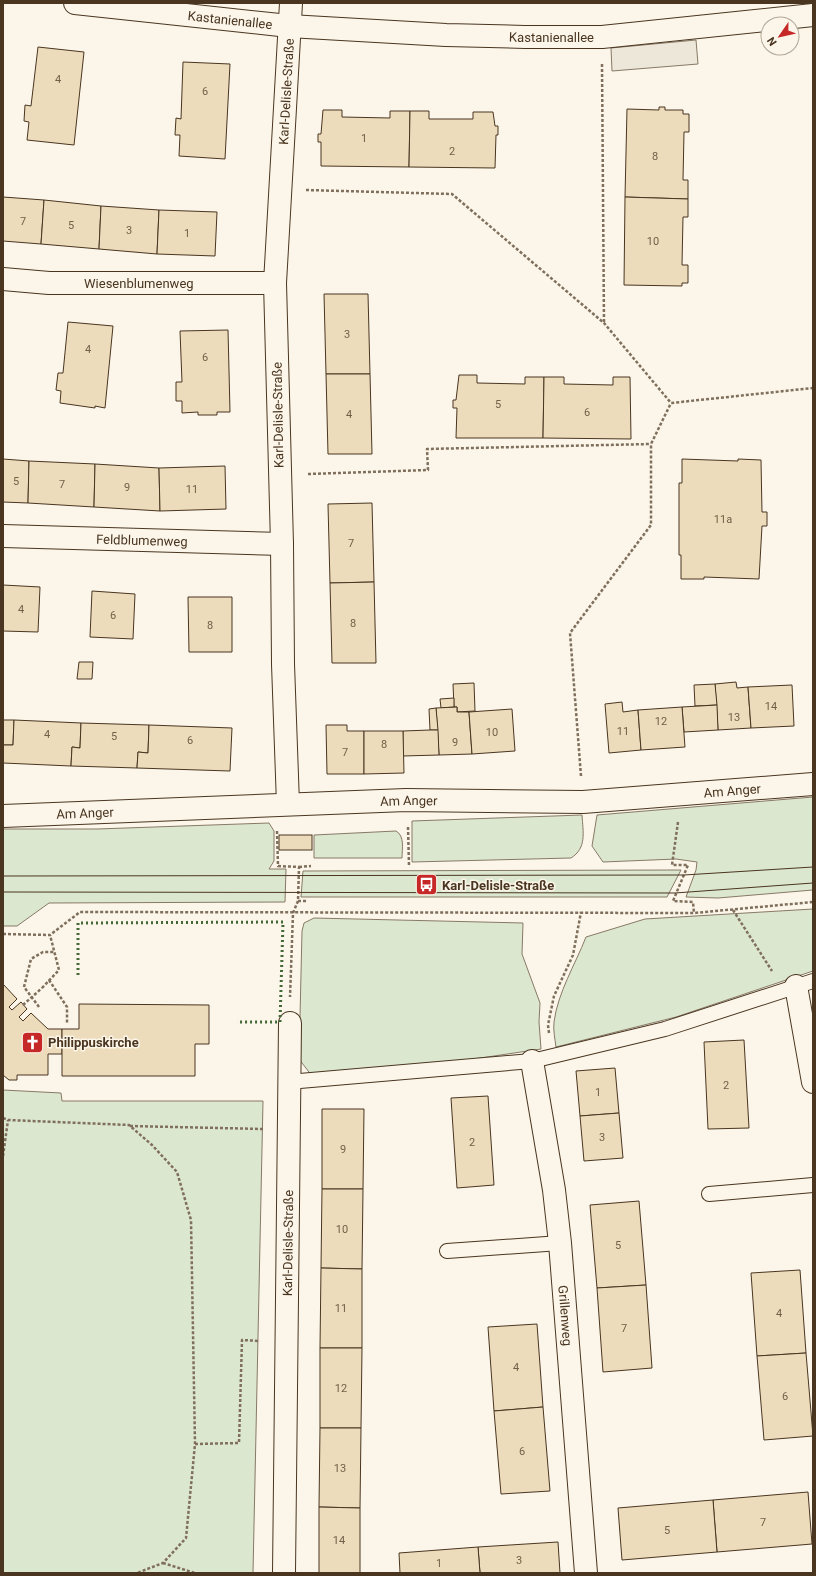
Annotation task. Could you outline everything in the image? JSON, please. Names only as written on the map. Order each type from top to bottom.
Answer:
[{"type":"street","name":"Kastanienallee","points":[[75,3],[289,26],[446,35],[602,37],[665,32],[813,15]]},
{"type":"street","name":"Kastanienallee","points":[[289,26],[291,3]]},
{"type":"street","name":"Karl-Delisle-Straße","points":[[288,804],[283,664],[282,544],[275,282],[289,26]]},
{"type":"street","name":"Wiesenblumenweg","points":[[3,279],[49,283],[275,282]]},
{"type":"street","name":"Feldblumenweg","points":[[3,536],[282,544]]},
{"type":"street","name":"Am Anger","points":[[3,816],[406,800],[583,802],[682,796],[813,784]]},
{"type":"street","points":[[798,986],[813,1082]]},
{"type":"street","name":"Karl-Delisle-Straße","points":[[284,1573],[289,1140],[288,1082],[290,1023]]},
{"type":"street","name":"Grillenweg","points":[[542,1058],[560,1243],[586,1573]]},
{"type":"lane","points":[[288,1082],[542,1058],[665,1029],[798,986]]},
{"type":"lane","points":[[709,1194],[813,1186]]},
{"type":"lane","points":[[447,1251],[560,1243]]},
{"type":"path","points":[[602,37],[604,323]]},
{"type":"path","points":[[279,189],[452,194],[604,323],[672,403]]},
{"type":"path","points":[[672,403],[813,388]]},
{"type":"path","points":[[583,802],[570,633],[651,525],[651,444],[672,403]]},
{"type":"path","points":[[279,476],[428,470],[427,449],[651,444]]},
{"type":"path","points":[[682,796],[672,865],[688,865],[673,901],[693,902],[694,913]]},
{"type":"path","points":[[406,800],[409,866]]},
{"type":"path","points":[[288,804],[287,828],[277,828],[278,866],[311,866]]},
{"type":"path","points":[[290,1023],[293,913],[298,901],[299,866]]},
{"type":"path","points":[[298,901],[306,901]]},
{"type":"path","points":[[3,934],[50,935],[80,912],[694,913],[813,902]]},
{"type":"path","points":[[733,910],[798,986]]},
{"type":"path","points":[[542,1058],[554,996],[573,955],[581,912]]},
{"type":"path","points":[[23,1005],[59,970],[50,935]]},
{"type":"path","points":[[40,1007],[24,987],[31,959],[43,952],[55,952]]},
{"type":"path","points":[[49,980],[67,1007],[67,1023]]},
{"type":"path","points":[[3,1118],[8,1120],[129,1126],[261,1129]]},
{"type":"path","points":[[3,1156],[8,1120]]},
{"type":"path","points":[[129,1126],[152,1145],[177,1172],[191,1220],[195,1444],[186,1538],[163,1564],[137,1573]]},
{"type":"path","points":[[195,1444],[239,1443],[242,1340],[287,1341]]},
{"type":"path","points":[[163,1564],[195,1573]]},
{"type":"green space","points":[[813,797],[813,890],[718,898],[686,897],[696,870],[697,862],[676,859],[603,862],[592,846],[597,815]]},
{"type":"green space","points":[[582,815],[582,844],[580,849],[571,858],[412,862],[412,821]]},
{"type":"green space","points":[[269,823],[274,831],[274,861],[269,869],[286,869],[285,902],[49,903],[17,926],[3,926],[3,829],[97,829]]},
{"type":"green space","points":[[396,831],[402,839],[402,858],[314,858],[314,835]]},
{"type":"green space","points":[[681,870],[667,897],[301,897],[303,871]]},
{"type":"green space","points":[[813,909],[813,971],[676,1017],[556,1047],[554,1022],[559,1000],[586,937],[645,919]]},
{"type":"green space","points":[[314,918],[523,923],[522,954],[540,1003],[539,1022],[541,1049],[447,1063],[312,1076],[299,1059],[302,931],[304,923]]},
{"type":"green space","points":[[3,1090],[61,1093],[62,1101],[263,1101],[253,1573],[3,1573]]},
{"type":"shaded area","points":[[696,40],[698,64],[612,71],[611,48]]},
{"type":"building","points":[[38,47],[84,52],[74,145],[27,140],[29,122],[24,121],[25,105],[31,106]]},
{"type":"building","points":[[183,62],[230,64],[225,159],[179,156],[180,135],[175,135],[176,118],[181,119]]},
{"type":"building","points":[[659,107],[665,107],[665,110],[683,110],[683,114],[689,114],[689,132],[684,132],[683,180],[688,180],[688,199],[625,197],[627,109],[659,110]]},
{"type":"building","points":[[323,110],[342,110],[342,117],[390,118],[390,111],[410,111],[409,167],[321,166],[321,142],[318,142],[318,134],[321,134]]},
{"type":"building","points":[[410,111],[429,111],[429,119],[473,119],[473,112],[493,112],[495,126],[498,126],[498,135],[496,135],[495,168],[409,167]]},
{"type":"building","points":[[3,197],[44,200],[41,244],[3,241]]},
{"type":"building","points":[[625,197],[688,199],[688,217],[683,217],[682,265],[688,265],[688,283],[682,283],[682,286],[624,285]]},
{"type":"building","points":[[44,200],[101,206],[99,249],[41,244]]},
{"type":"building","points":[[101,206],[159,210],[157,254],[99,249]]},
{"type":"building","points":[[159,210],[217,212],[215,256],[157,254]]},
{"type":"building","points":[[324,294],[368,294],[370,374],[326,374]]},
{"type":"building","points":[[68,322],[113,326],[105,408],[60,403],[61,391],[56,390],[58,373],[63,373]]},
{"type":"building","points":[[228,330],[230,412],[217,412],[217,415],[198,415],[198,412],[182,413],[182,401],[176,401],[176,382],[182,382],[180,331]]},
{"type":"building","points":[[326,374],[370,374],[372,454],[328,454]]},
{"type":"building","points":[[459,375],[477,375],[477,383],[525,384],[525,377],[544,377],[543,438],[456,438],[457,408],[453,408],[453,400],[456,400]]},
{"type":"building","points":[[544,377],[564,377],[564,384],[613,385],[613,377],[630,377],[631,439],[543,438]]},
{"type":"building","points":[[3,459],[29,461],[28,503],[3,502]]},
{"type":"building","points":[[682,459],[738,461],[738,459],[761,460],[762,512],[767,512],[767,526],[762,526],[759,579],[704,577],[704,579],[681,579],[681,555],[679,555],[679,483],[682,483]]},
{"type":"building","points":[[29,461],[95,464],[94,507],[28,503]]},
{"type":"building","points":[[95,464],[159,468],[160,511],[94,507]]},
{"type":"building","points":[[225,466],[226,509],[160,511],[159,468]]},
{"type":"building","points":[[372,503],[374,582],[330,583],[328,504]]},
{"type":"building","points":[[374,582],[376,663],[332,663],[330,583]]},
{"type":"building","points":[[3,585],[40,587],[38,632],[3,631]]},
{"type":"building","points":[[92,591],[135,594],[133,639],[90,637]]},
{"type":"building","points":[[188,597],[232,597],[232,652],[189,652]]},
{"type":"building","points":[[79,662],[93,662],[92,679],[77,679]]},
{"type":"building","points":[[736,682],[737,688],[748,687],[751,728],[718,730],[715,684]]},
{"type":"building","points":[[474,683],[475,711],[457,712],[457,707],[454,707],[453,684]]},
{"type":"building","points":[[715,684],[717,705],[695,706],[694,685]]},
{"type":"building","points":[[792,685],[794,726],[751,728],[748,687]]},
{"type":"building","points":[[454,698],[454,707],[441,708],[440,699]]},
{"type":"building","points":[[622,702],[623,712],[638,710],[641,750],[609,753],[605,704]]},
{"type":"building","points":[[717,705],[718,730],[684,732],[682,707]]},
{"type":"building","points":[[457,707],[457,712],[469,712],[472,754],[439,755],[436,708]]},
{"type":"building","points":[[682,707],[685,747],[641,750],[638,710]]},
{"type":"building","points":[[436,708],[438,730],[430,730],[429,709]]},
{"type":"building","points":[[512,709],[515,751],[472,754],[469,712]]},
{"type":"building","points":[[3,720],[14,720],[13,745],[3,745]]},
{"type":"building","points":[[14,720],[81,723],[80,748],[72,747],[71,766],[3,763],[3,745],[13,745]]},
{"type":"building","points":[[81,723],[149,725],[148,753],[138,752],[137,768],[71,766],[72,747],[80,748]]},
{"type":"building","points":[[149,725],[232,728],[230,771],[137,768],[138,752],[148,753]]},
{"type":"building","points":[[326,725],[347,725],[347,731],[364,731],[364,774],[327,774]]},
{"type":"building","points":[[438,730],[439,755],[403,756],[403,731]]},
{"type":"building","points":[[364,731],[403,731],[404,773],[364,774]]},
{"type":"building","points":[[279,835],[312,835],[312,850],[279,850]]},
{"type":"building","name":"Philippuskirche","points":[[3,984],[17,999],[9,1007],[12,1010],[21,1002],[27,1009],[19,1017],[23,1021],[31,1013],[48,1029],[62,1029],[62,1054],[48,1054],[48,1075],[17,1075],[17,1080],[9,1080],[3,1075]]},
{"type":"building","points":[[79,1004],[209,1005],[209,1044],[195,1044],[195,1076],[62,1076],[62,1029],[79,1029]]},
{"type":"building","points":[[744,1040],[749,1128],[708,1129],[704,1042]]},
{"type":"building","points":[[615,1068],[619,1113],[580,1116],[576,1071]]},
{"type":"building","points":[[488,1096],[494,1185],[457,1188],[451,1098]]},
{"type":"building","points":[[322,1109],[364,1109],[363,1189],[322,1189]]},
{"type":"building","points":[[619,1113],[623,1158],[584,1161],[580,1116]]},
{"type":"building","points":[[322,1189],[363,1189],[362,1269],[321,1268]]},
{"type":"building","points":[[639,1201],[646,1285],[597,1288],[590,1205]]},
{"type":"building","points":[[321,1268],[362,1269],[362,1348],[320,1348]]},
{"type":"building","points":[[800,1270],[806,1353],[757,1356],[751,1273]]},
{"type":"building","points":[[646,1285],[652,1368],[603,1372],[597,1288]]},
{"type":"building","points":[[537,1324],[543,1407],[494,1411],[488,1327]]},
{"type":"building","points":[[320,1348],[362,1348],[361,1428],[320,1428]]},
{"type":"building","points":[[806,1353],[813,1436],[764,1440],[757,1356]]},
{"type":"building","points":[[543,1407],[550,1491],[501,1494],[494,1411]]},
{"type":"building","points":[[320,1428],[361,1428],[360,1508],[319,1507]]},
{"type":"building","points":[[808,1492],[812,1544],[717,1552],[713,1500]]},
{"type":"building","points":[[713,1500],[717,1552],[622,1560],[618,1508]]},
{"type":"building","points":[[319,1507],[360,1508],[360,1573],[319,1573]]},
{"type":"building","points":[[558,1542],[560,1573],[480,1573],[478,1547]]},
{"type":"building","points":[[478,1547],[480,1573],[400,1573],[399,1553]]},
{"type":"tram line","points":[[3,876],[684,875],[813,867]]},
{"type":"tram line","points":[[3,892],[675,893],[813,883]]},
{"type":"hedge","points":[[78,975],[78,923],[283,922],[280,1022],[237,1022]]},
{"type":"place","name":"Karl-Delisle-Straße","points":[[427,885]]},
{"type":"place","name":"Philippuskirche","points":[[33,1042]]}]
